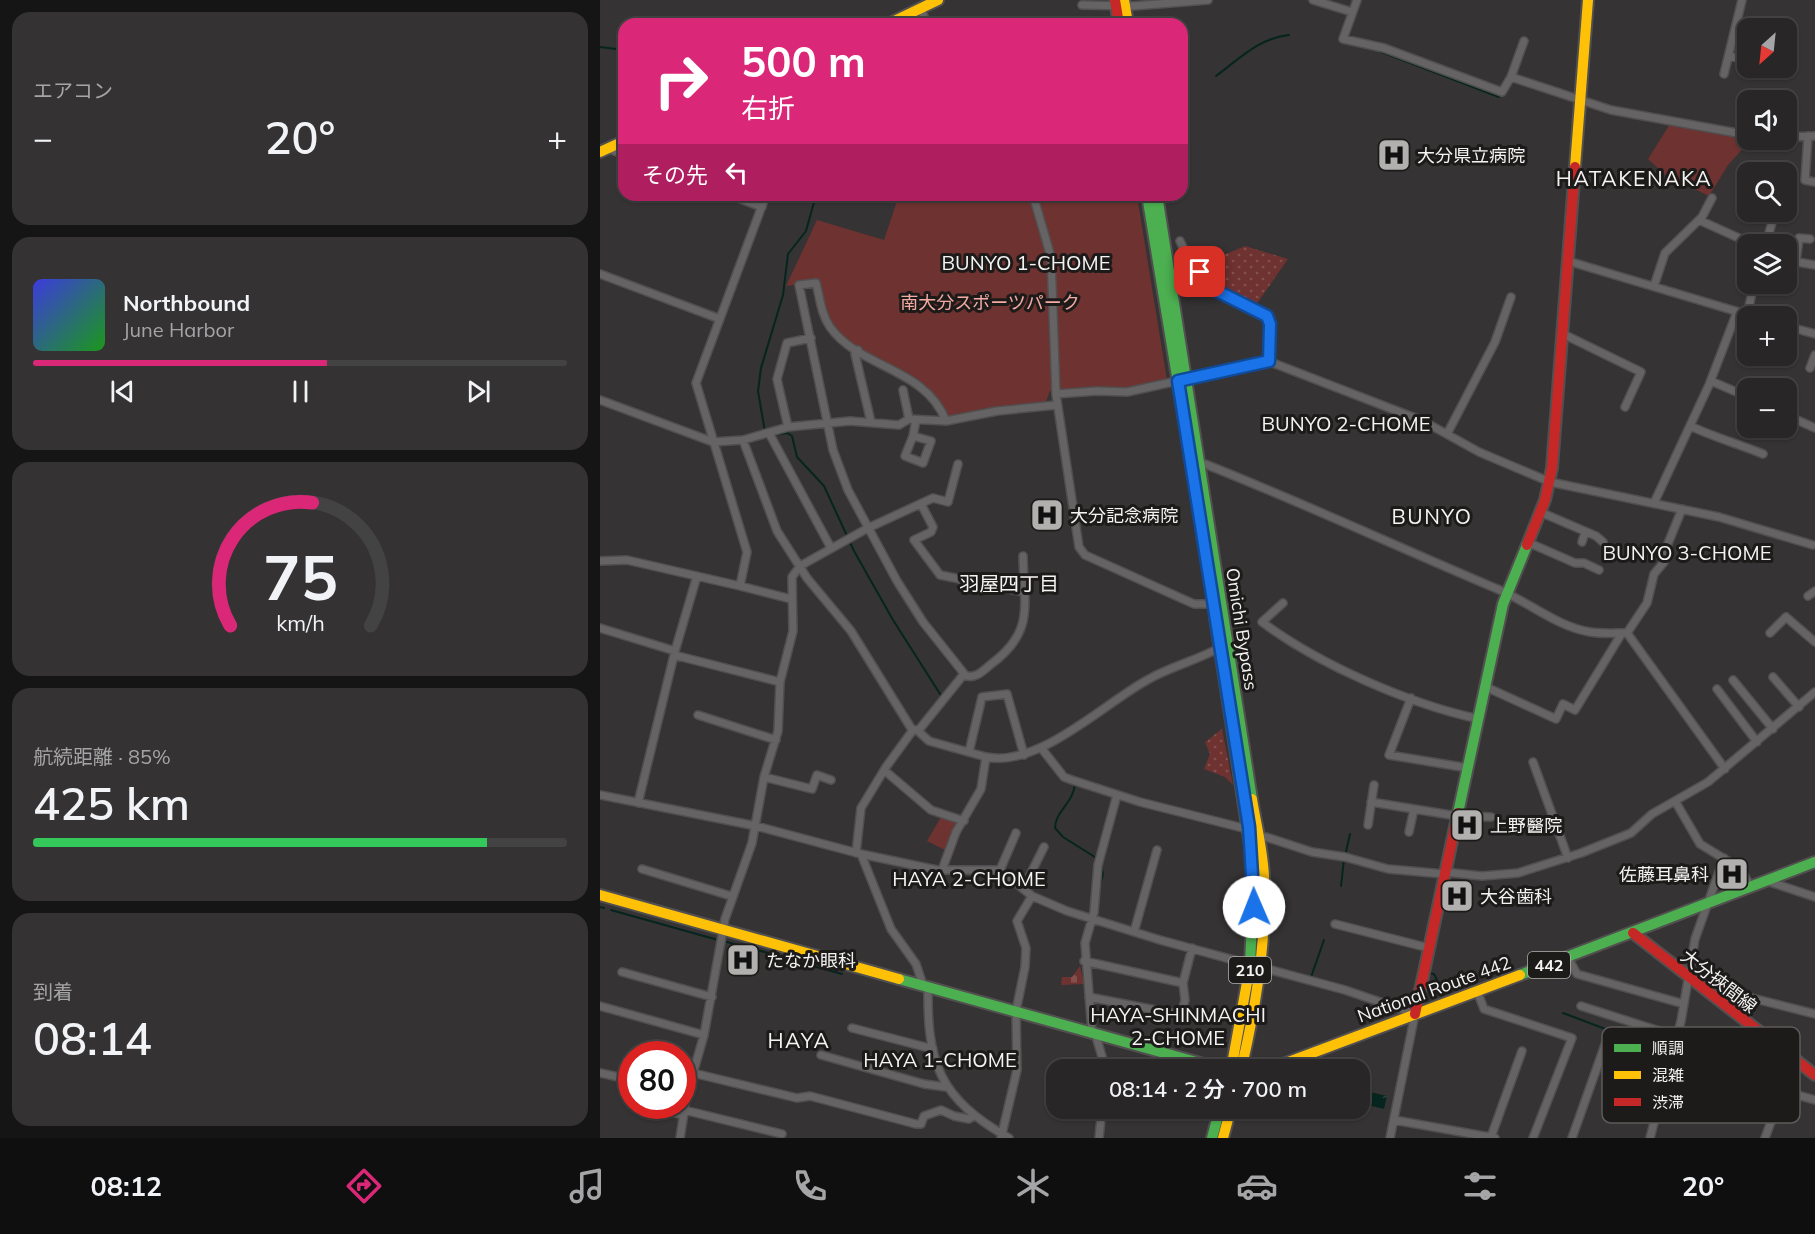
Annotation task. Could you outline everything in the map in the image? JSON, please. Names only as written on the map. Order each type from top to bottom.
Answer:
[{"type":"main road","points":[[897,18],[919,4],[930,0]]},
{"type":"main road","points":[[919,4],[938,0]]},
{"type":"main road","points":[[1415,1014],[1506,593],[1550,482],[1588,0]]},
{"type":"main road","points":[[1119,18],[1120,3]]},
{"type":"main road","points":[[1120,3],[1126,18]]},
{"type":"main road","points":[[602,149],[618,143]]},
{"type":"main road","name":"Omichi Bypass","points":[[1151,201],[1182,380],[1255,840],[1254,1017],[1244,1059]]},
{"type":"main road","name":"National Route 442","points":[[1296,1059],[1568,958],[1707,902],[1815,862]]},
{"type":"main road","points":[[600,895],[1186,1059]]},
{"type":"main road","name":"大分挾間線","points":[[1633,933],[1753,1027]]},
{"type":"main road","name":"Omichi Bypass","points":[[1234,1059],[1256,967]]},
{"type":"main road","name":"大分挾間線","points":[[1800,1063],[1815,1075]]},
{"type":"main road","points":[[1212,1138],[1217,1119]]},
{"type":"main road","points":[[1223,1138],[1228,1119]]},
{"type":"street","points":[[1082,5],[1208,0]]},
{"type":"street","points":[[1313,0],[1352,12]]},
{"type":"street","points":[[1357,0],[1342,39],[1384,48],[1502,92],[1511,77],[1524,41]]},
{"type":"street","points":[[1724,74],[1742,0]]},
{"type":"street","points":[[919,4],[925,18]]},
{"type":"street","points":[[1729,56],[1737,58]]},
{"type":"street","points":[[1511,77],[1580,101],[1737,133]]},
{"type":"street","points":[[1797,137],[1812,136],[1805,180],[1815,182]]},
{"type":"street","points":[[602,149],[618,153]]},
{"type":"street","points":[[1654,286],[1665,253],[1699,220],[1712,198]]},
{"type":"street","points":[[746,201],[762,207]]},
{"type":"street","points":[[740,586],[747,552],[696,383],[764,201]]},
{"type":"street","points":[[1035,201],[1051,257],[1057,405],[1078,547],[1085,555],[1194,604],[1217,604]]},
{"type":"street","points":[[1699,220],[1737,237]]},
{"type":"street","points":[[1797,254],[1799,238],[1810,239]]},
{"type":"street","points":[[1180,241],[1186,254],[1214,288],[1269,318],[1269,361]]},
{"type":"street","points":[[1568,261],[1737,312],[1711,381],[1654,503]]},
{"type":"street","points":[[1797,262],[1815,265]]},
{"type":"street","points":[[600,274],[720,319]]},
{"type":"street","points":[[946,421],[940,405],[926,389],[858,350],[830,327],[823,313],[816,283],[799,285],[836,461],[868,528],[923,622],[963,675]]},
{"type":"street","points":[[1447,434],[1495,342],[1511,297]]},
{"type":"street","points":[[1797,329],[1815,334]]},
{"type":"street","points":[[1563,334],[1641,372],[1625,407]]},
{"type":"street","points":[[788,427],[777,379],[787,343],[811,338]]},
{"type":"street","points":[[858,350],[855,354],[870,422]]},
{"type":"street","points":[[1810,368],[1815,355]]},
{"type":"street","points":[[1056,394],[1097,391],[1127,392],[1269,361],[1405,414],[1506,465],[1550,482],[1682,509],[1814,546]]},
{"type":"street","points":[[1711,381],[1737,393]]},
{"type":"street","points":[[903,390],[912,419],[913,436],[905,456],[923,463],[932,441],[913,436]]},
{"type":"street","points":[[600,400],[713,442],[743,440],[788,427],[828,425],[850,421],[899,425],[912,419],[946,421],[997,411],[1057,405]]},
{"type":"street","points":[[1797,420],[1815,429]]},
{"type":"street","points":[[1690,426],[1715,438],[1726,439],[1763,454]]},
{"type":"street","points":[[769,433],[831,548]]},
{"type":"street","points":[[743,440],[765,494],[775,527],[800,566],[851,631],[916,730],[929,741],[999,760],[1024,754],[1042,748],[1148,679],[1224,644]]},
{"type":"street","points":[[696,1063],[712,997],[731,896],[756,826],[764,777],[776,740],[780,682],[792,640],[790,581],[800,566],[868,528],[933,498],[948,502],[958,464]]},
{"type":"street","points":[[1195,465],[1206,464],[1300,501],[1351,527],[1506,593],[1574,628],[1595,633],[1624,633]]},
{"type":"street","points":[[921,504],[933,527],[931,532],[914,540],[940,575],[1024,592]]},
{"type":"street","points":[[1486,687],[1556,719],[1563,704],[1575,710],[1624,633],[1647,603],[1654,574],[1664,562],[1667,546],[1682,509]]},
{"type":"street","points":[[1540,512],[1603,542]]},
{"type":"street","points":[[1582,542],[1585,532]]},
{"type":"street","points":[[1527,542],[1575,563],[1584,563],[1599,570]]},
{"type":"street","points":[[1023,556],[1022,627],[1015,644],[977,675],[963,675],[884,770],[861,808],[859,854],[891,928],[916,964],[925,986],[933,1049],[939,1073],[946,1087],[974,1116],[1004,1137],[1017,1070],[1016,1011],[1025,968],[1026,948],[1016,926],[1032,896]]},
{"type":"street","points":[[600,561],[627,560],[791,599]]},
{"type":"street","points":[[639,803],[674,653],[696,576]]},
{"type":"street","points":[[1808,596],[1815,591]]},
{"type":"street","points":[[1283,603],[1263,622],[1313,655],[1451,714],[1479,720]]},
{"type":"street","points":[[1770,633],[1786,617],[1815,642]]},
{"type":"street","points":[[600,628],[674,653],[780,682]]},
{"type":"street","points":[[1624,633],[1725,769]]},
{"type":"street","points":[[1773,677],[1799,707]]},
{"type":"street","points":[[1733,680],[1773,729]]},
{"type":"street","points":[[1717,689],[1757,742]]},
{"type":"street","points":[[1255,840],[1266,837],[1312,852],[1345,857],[1388,870],[1465,876],[1512,874],[1568,858],[1631,833],[1652,814],[1703,786],[1815,692]]},
{"type":"street","points":[[969,752],[982,697],[1007,694],[1024,754]]},
{"type":"street","points":[[1411,698],[1389,755],[1468,768]]},
{"type":"street","points":[[698,716],[776,740]]},
{"type":"street","points":[[1042,748],[1064,777],[1118,795],[1244,828],[1253,824]]},
{"type":"street","points":[[942,870],[956,832],[981,789],[986,757]]},
{"type":"street","points":[[1533,762],[1568,858]]},
{"type":"street","points":[[884,770],[932,810],[964,821]]},
{"type":"street","points":[[764,777],[812,789],[817,775],[831,780]]},
{"type":"street","points":[[1368,825],[1374,785]]},
{"type":"street","points":[[600,795],[756,826],[859,854],[942,870],[1000,870],[1032,896],[1092,919],[1256,967],[1345,990],[1415,1014],[1390,1138]]},
{"type":"street","points":[[1102,1059],[1094,1033],[1084,961],[1084,943],[1092,919],[1098,866],[1118,795]]},
{"type":"street","points":[[1675,801],[1697,840],[1744,871],[1750,886]]},
{"type":"street","points":[[1371,802],[1457,816],[1491,817]]},
{"type":"street","points":[[1409,832],[1414,809]]},
{"type":"street","points":[[1000,870],[1016,833]]},
{"type":"street","points":[[1023,889],[1044,847]]},
{"type":"street","points":[[1134,932],[1157,850]]},
{"type":"street","points":[[1680,1027],[1695,939],[1724,858]]},
{"type":"street","points":[[642,869],[731,896]]},
{"type":"street","points":[[1765,881],[1815,897]]},
{"type":"street","points":[[1335,924],[1429,948]]},
{"type":"street","points":[[1089,997],[1181,1016],[1185,1000],[1183,983],[1192,948]]},
{"type":"street","points":[[1568,958],[1577,974],[1684,1004]]},
{"type":"street","points":[[1084,961],[1183,983]]},
{"type":"street","points":[[622,972],[712,997]]},
{"type":"street","points":[[1477,991],[1484,1010],[1572,1038],[1533,1138]]},
{"type":"street","points":[[1711,995],[1728,992],[1815,1014]]},
{"type":"street","points":[[600,1006],[704,1035]]},
{"type":"street","points":[[1581,1006],[1647,1027]]},
{"type":"street","points":[[852,1028],[933,1049]]},
{"type":"street","points":[[1394,1120],[1493,1138],[1522,1051]]},
{"type":"street","points":[[1572,1138],[1602,1053]]},
{"type":"street","points":[[821,1055],[924,1084],[946,1087]]},
{"type":"street","points":[[600,1073],[618,1077]]},
{"type":"street","points":[[696,1074],[798,1098],[810,1096],[916,1124],[921,1124],[924,1116],[941,1110],[961,1118],[969,1119],[974,1116]]},
{"type":"street","points":[[1800,1096],[1815,1100]]},
{"type":"street","points":[[696,1115],[782,1134]]},
{"type":"street","points":[[680,1138],[682,1119]]},
{"type":"street","points":[[1099,1138],[1101,1119]]},
{"type":"street","points":[[1650,1138],[1654,1123]]},
{"type":"street","points":[[1765,1138],[1771,1123]]},
{"type":"green space","points":[[1670,124],[1737,138],[1737,150],[1742,150],[1728,165],[1709,196],[1664,174],[1648,159]]},
{"type":"green space","name":"南大分スポーツパーク","points":[[897,201],[1136,201],[1167,380],[1127,389],[1097,387],[1050,391],[1046,402],[993,408],[948,417],[939,400],[926,387],[860,350],[832,326],[824,310],[817,282],[786,286],[817,220],[884,240]]},
{"type":"green space","points":[[1245,246],[1288,259],[1258,302],[1252,305],[1217,285],[1200,265]]},
{"type":"green space","points":[[1222,729],[1233,785],[1225,777],[1204,769],[1210,754],[1205,742]]},
{"type":"green space","points":[[941,817],[961,821],[945,850],[927,841]]},
{"type":"green space","points":[[1080,966],[1084,984],[1061,985],[1062,977],[1072,977]]},
{"type":"water","points":[[1370,1092],[1387,1096],[1384,1109],[1370,1106]]},
{"type":"waterway","points":[[1216,76],[1259,45],[1268,40],[1289,35]]},
{"type":"waterway","points":[[600,47],[618,49]]},
{"type":"waterway","points":[[1379,51],[1499,97]]},
{"type":"waterway","points":[[765,432],[758,391],[761,368],[783,295],[788,254],[806,231],[814,201]]},
{"type":"waterway","points":[[773,435],[787,433],[792,436],[797,457],[824,486],[854,551],[893,620],[942,697]]},
{"type":"waterway","points":[[1063,771],[1074,778]]},
{"type":"waterway","points":[[1075,783],[1074,790],[1058,817],[1055,828],[1063,837],[1098,859]]},
{"type":"waterway","points":[[1345,856],[1350,834]]},
{"type":"waterway","points":[[1341,886],[1344,859]]},
{"type":"waterway","points":[[1100,885],[1103,874],[1101,864]]},
{"type":"waterway","points":[[600,907],[604,908]]},
{"type":"waterway","points":[[611,910],[718,940]]},
{"type":"waterway","points":[[1311,977],[1324,940]]},
{"type":"waterway","points":[[727,942],[772,954]]},
{"type":"waterway","points":[[779,956],[806,964]]},
{"type":"waterway","points":[[813,966],[842,974]]},
{"type":"waterway","points":[[1429,973],[1434,974],[1437,980]]},
{"type":"waterway","points":[[1563,1013],[1602,1028]]},
{"type":"waterway","points":[[1096,1050],[1099,1059]]},
{"type":"traffic: fast","points":[[1148,201],[1186,431]]},
{"type":"traffic: fast","points":[[1158,201],[1252,799]]},
{"type":"traffic: fast","points":[[1458,813],[1503,604],[1527,545]]},
{"type":"traffic: fast","points":[[1215,617],[1254,871],[1250,966]]},
{"type":"traffic: fast","points":[[1520,975],[1815,862]]},
{"type":"traffic: fast","points":[[899,979],[1186,1059]]},
{"type":"traffic: fast","points":[[1212,1138],[1217,1119]]},
{"type":"traffic: slow","points":[[900,18],[938,0]]},
{"type":"traffic: slow","points":[[1124,0],[1127,18]]},
{"type":"traffic: slow","points":[[1575,167],[1588,0]]},
{"type":"traffic: slow","points":[[600,152],[618,144]]},
{"type":"traffic: slow","points":[[1243,1059],[1256,998],[1264,926],[1263,867],[1252,799]]},
{"type":"traffic: slow","points":[[600,895],[899,979]]},
{"type":"traffic: slow","points":[[1233,1059],[1250,966]]},
{"type":"traffic: slow","points":[[1296,1059],[1520,975]]},
{"type":"traffic: slow","points":[[1223,1138],[1228,1119]]},
{"type":"traffic: jam","points":[[1115,0],[1118,18]]},
{"type":"traffic: jam","points":[[1527,545],[1545,500],[1552,468],[1575,167]]},
{"type":"traffic: jam","points":[[1415,1014],[1458,813]]},
{"type":"traffic: jam","points":[[1633,933],[1753,1027]]},
{"type":"traffic: jam","points":[[1800,1063],[1815,1075]]},
{"type":"place","name":"大分県立病院","points":[[1394,155]]},
{"type":"place","name":"大分記念病院","points":[[1047,515]]},
{"type":"place","name":"上野醫院","points":[[1467,825]]},
{"type":"place","name":"佐藤耳鼻科","points":[[1732,874]]},
{"type":"place","name":"大谷歯科","points":[[1457,896]]},
{"type":"place","name":"たなか眼科","points":[[743,960]]},
{"type":"district","name":"HATAKENAKA","points":[[1634,178]]},
{"type":"district","name":"BUNYO 1-CHOME","points":[[1026,262]]},
{"type":"district","name":"BUNYO 2-CHOME","points":[[1346,423]]},
{"type":"district","name":"BUNYO","points":[[1432,516]]},
{"type":"district","name":"BUNYO 3-CHOME","points":[[1687,552]]},
{"type":"district","name":"羽屋四丁目","points":[[1009,583]]},
{"type":"district","name":"HAYA 2-CHOME","points":[[969,878]]},
{"type":"district","name":"HAYA-SHINMACHI 2-CHOME","points":[[1178,1026]]},
{"type":"district","name":"HAYA","points":[[799,1040]]},
{"type":"district","name":"HAYA 1-CHOME","points":[[940,1059]]},
{"type":"route","points":[[1200,272],[1217,291],[1267,316],[1270,324],[1269,361],[1256,362],[1229,371],[1178,381],[1249,827],[1254,871],[1254,907]]}]
